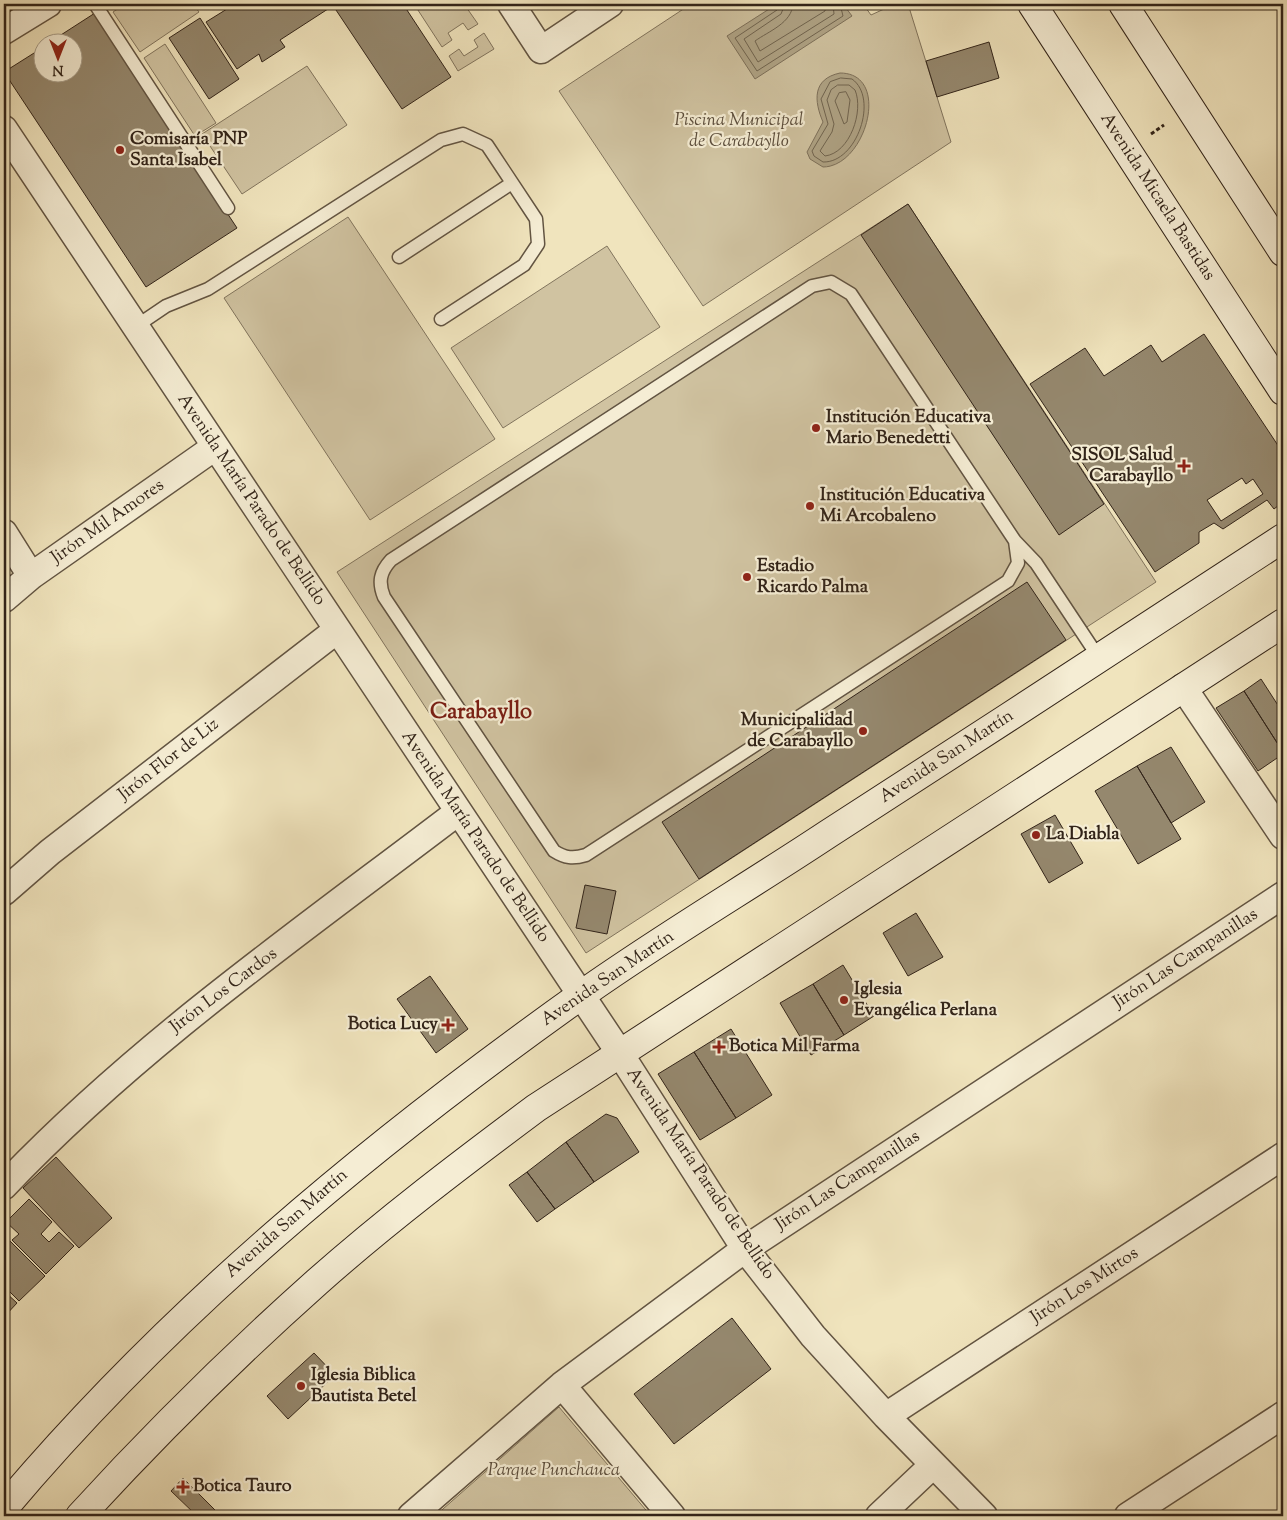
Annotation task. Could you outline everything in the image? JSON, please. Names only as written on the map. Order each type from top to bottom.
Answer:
[{"type":"main road","name":"Avenida Micaela Bastidas","points":[[1032,4],[1283,391]]},
{"type":"main road","points":[[1123,4],[1283,252]]},
{"type":"main road","name":"Avenida San Martín","points":[[4,1508],[132,1368],[263,1244],[330,1185],[407,1123],[580,995],[1283,538]]},
{"type":"main road","points":[[80,1516],[188,1403],[318,1281],[456,1168],[536,1108],[619,1052],[1283,623]]},
{"type":"street","points":[[4,31],[48,4]]},
{"type":"street","points":[[511,4],[541,50],[610,4]]},
{"type":"street","name":"Avenida María Parado de Bellido","points":[[4,129],[619,1052],[745,1249],[813,1336],[886,1416],[984,1516]]},
{"type":"street","name":"Jirón Mil Amores","points":[[4,600],[31,576],[215,447]]},
{"type":"street","points":[[4,533],[31,576]]},
{"type":"street","name":"Jirón Flor de Liz","points":[[4,892],[50,852],[337,630]]},
{"type":"street","points":[[1183,687],[1283,836]]},
{"type":"street","name":"Jirón Los Cardos","points":[[4,1186],[50,1138],[168,1034],[458,812]]},
{"type":"street","name":"Jirón Las Campanillas","points":[[411,1516],[562,1385],[745,1249],[1283,895]]},
{"type":"street","name":"Jirón Los Mirtos","points":[[886,1416],[1283,1156]]},
{"type":"street","points":[[562,1385],[672,1516]]},
{"type":"street","points":[[1128,1516],[1283,1415]]},
{"type":"street","points":[[880,1516],[933,1465]]},
{"type":"lane","points":[[95,4],[228,208]]},
{"type":"lane","points":[[135,326],[166,306],[208,289],[441,140],[463,134],[487,145],[536,219],[538,244],[524,265],[441,319]]},
{"type":"lane","points":[[400,257],[512,183]]},
{"type":"lane","points":[[1015,541],[1018,563],[1008,581],[594,850],[577,858],[568,859],[554,851],[390,605],[380,586],[380,577],[384,568],[391,560],[812,286],[831,282],[850,294],[1015,541],[1036,563],[1099,658]]},
{"type":"path","points":[[1127,150],[1190,108]]},
{"type":"green space","points":[[125,4],[193,4],[199,12],[140,52],[113,12]]},
{"type":"green space","points":[[414,4],[464,4],[478,24],[468,30],[463,23],[448,33],[452,40],[442,47]]},
{"type":"green space","name":"Piscina Municipal de Carabayllo","points":[[691,4],[863,4],[871,15],[895,4],[908,4],[951,142],[703,306],[559,91]]},
{"type":"green space","points":[[484,33],[494,49],[458,71],[449,56],[459,49],[464,56],[478,47],[474,40]]},
{"type":"green space","points":[[165,44],[216,123],[195,136],[144,58]]},
{"type":"green space","points":[[307,66],[347,125],[242,194],[202,134]]},
{"type":"green space","name":"Estadio Ricardo Palma","points":[[908,204],[1156,582],[586,953],[337,572]]},
{"type":"green space","points":[[348,217],[495,439],[370,520],[224,298]]},
{"type":"green space","points":[[607,246],[660,327],[503,428],[451,348]]},
{"type":"green space","name":"Parque Punchauca","points":[[559,1407],[651,1516],[435,1516]]},
{"type":"water","points":[[777,4],[843,4],[852,16],[755,79],[727,36]]},
{"type":"water","points":[[840,73],[856,77],[865,88],[869,103],[867,120],[861,137],[851,152],[838,163],[823,167],[810,159],[807,152],[823,122],[817,99],[820,86],[824,80]]},
{"type":"building","points":[[235,4],[329,4],[331,7],[280,40],[285,47],[262,62],[259,54],[237,69],[206,22]]},
{"type":"building","points":[[332,4],[403,4],[451,77],[402,109]]},
{"type":"building","name":"Comisaría PNP Santa Isabel","points":[[95,13],[237,228],[146,287],[4,72],[32,54],[32,82],[82,82],[82,32],[66,32]]},
{"type":"building","points":[[200,18],[239,79],[209,99],[169,38]]},
{"type":"building","points":[[989,42],[999,78],[937,97],[926,61]]},
{"type":"building","points":[[908,204],[1104,504],[1059,535],[861,235]]},
{"type":"building","name":"SISOL Salud Carabayllo","points":[[1204,334],[1283,453],[1283,502],[1274,509],[1267,500],[1223,529],[1214,523],[1199,532],[1199,543],[1155,572],[1030,384],[1085,348],[1104,376],[1151,345],[1162,362]],"holes":[[[1242,478],[1246,484],[1253,479],[1263,494],[1221,521],[1207,500]]]},
{"type":"building","name":"Municipalidad de Carabayllo","points":[[1027,582],[1066,640],[699,879],[662,822]]},
{"type":"building","points":[[1261,679],[1283,713],[1283,752],[1244,691]]},
{"type":"building","points":[[1244,691],[1283,752],[1283,754],[1258,771],[1216,708]]},
{"type":"building","points":[[1171,747],[1205,802],[1171,823],[1137,766]]},
{"type":"building","points":[[1137,766],[1181,839],[1138,864],[1095,791]]},
{"type":"building","points":[[1055,815],[1083,863],[1049,883],[1021,834]]},
{"type":"building","points":[[585,885],[616,891],[607,934],[576,928]]},
{"type":"building","points":[[916,913],[943,957],[908,976],[883,933]]},
{"type":"building","name":"Iglesia Evangélica Perlana","points":[[843,965],[874,1016],[844,1035],[813,984]]},
{"type":"building","points":[[430,976],[468,1029],[436,1053],[397,999]]},
{"type":"building","points":[[813,984],[844,1035],[811,1055],[780,1003]]},
{"type":"building","points":[[731,1029],[772,1095],[736,1118],[694,1052]]},
{"type":"building","points":[[694,1052],[736,1118],[700,1140],[658,1074]]},
{"type":"building","points":[[606,1114],[617,1118],[639,1152],[594,1182],[566,1142]]},
{"type":"building","points":[[566,1142],[594,1182],[555,1209],[527,1172]]},
{"type":"building","points":[[56,1157],[112,1218],[79,1248],[23,1188]]},
{"type":"building","points":[[527,1172],[555,1209],[537,1222],[509,1185]]},
{"type":"building","points":[[29,1199],[52,1222],[41,1234],[49,1242],[59,1232],[74,1246],[46,1274],[12,1240],[19,1234],[6,1222]]},
{"type":"building","points":[[4,1235],[45,1276],[19,1301],[4,1286]]},
{"type":"building","points":[[4,1291],[17,1303],[4,1317]]},
{"type":"building","points":[[732,1318],[771,1369],[674,1444],[634,1394]]},
{"type":"building","name":"Iglesia Biblica Bautista Betel","points":[[314,1353],[335,1375],[288,1419],[267,1396]]},
{"type":"building","points":[[183,1478],[215,1510],[208,1516],[197,1516],[171,1491]]},
{"type":"place","name":"Comisaría PNP Santa Isabel","points":[[120,150]]},
{"type":"place","name":"Institución Educativa Mario Benedetti","points":[[816,428]]},
{"type":"place","name":"SISOL Salud Carabayllo","points":[[1184,466]]},
{"type":"place","name":"Institución Educativa Mi Arcobaleno","points":[[810,506]]},
{"type":"place","name":"Estadio Ricardo Palma","points":[[747,577]]},
{"type":"place","name":"Municipalidad de Carabayllo","points":[[863,731]]},
{"type":"place","name":"La Diabla","points":[[1036,835]]},
{"type":"place","name":"Iglesia Evangélica Perlana","points":[[844,1000]]},
{"type":"place","name":"Botica Lucy","points":[[448,1025]]},
{"type":"place","name":"Botica Mil Farma","points":[[719,1047]]},
{"type":"place","name":"Iglesia Biblica Bautista Betel","points":[[301,1386]]},
{"type":"place","name":"Botica Tauro","points":[[183,1487]]},
{"type":"district","name":"Carabayllo","points":[[481,713]]}]
